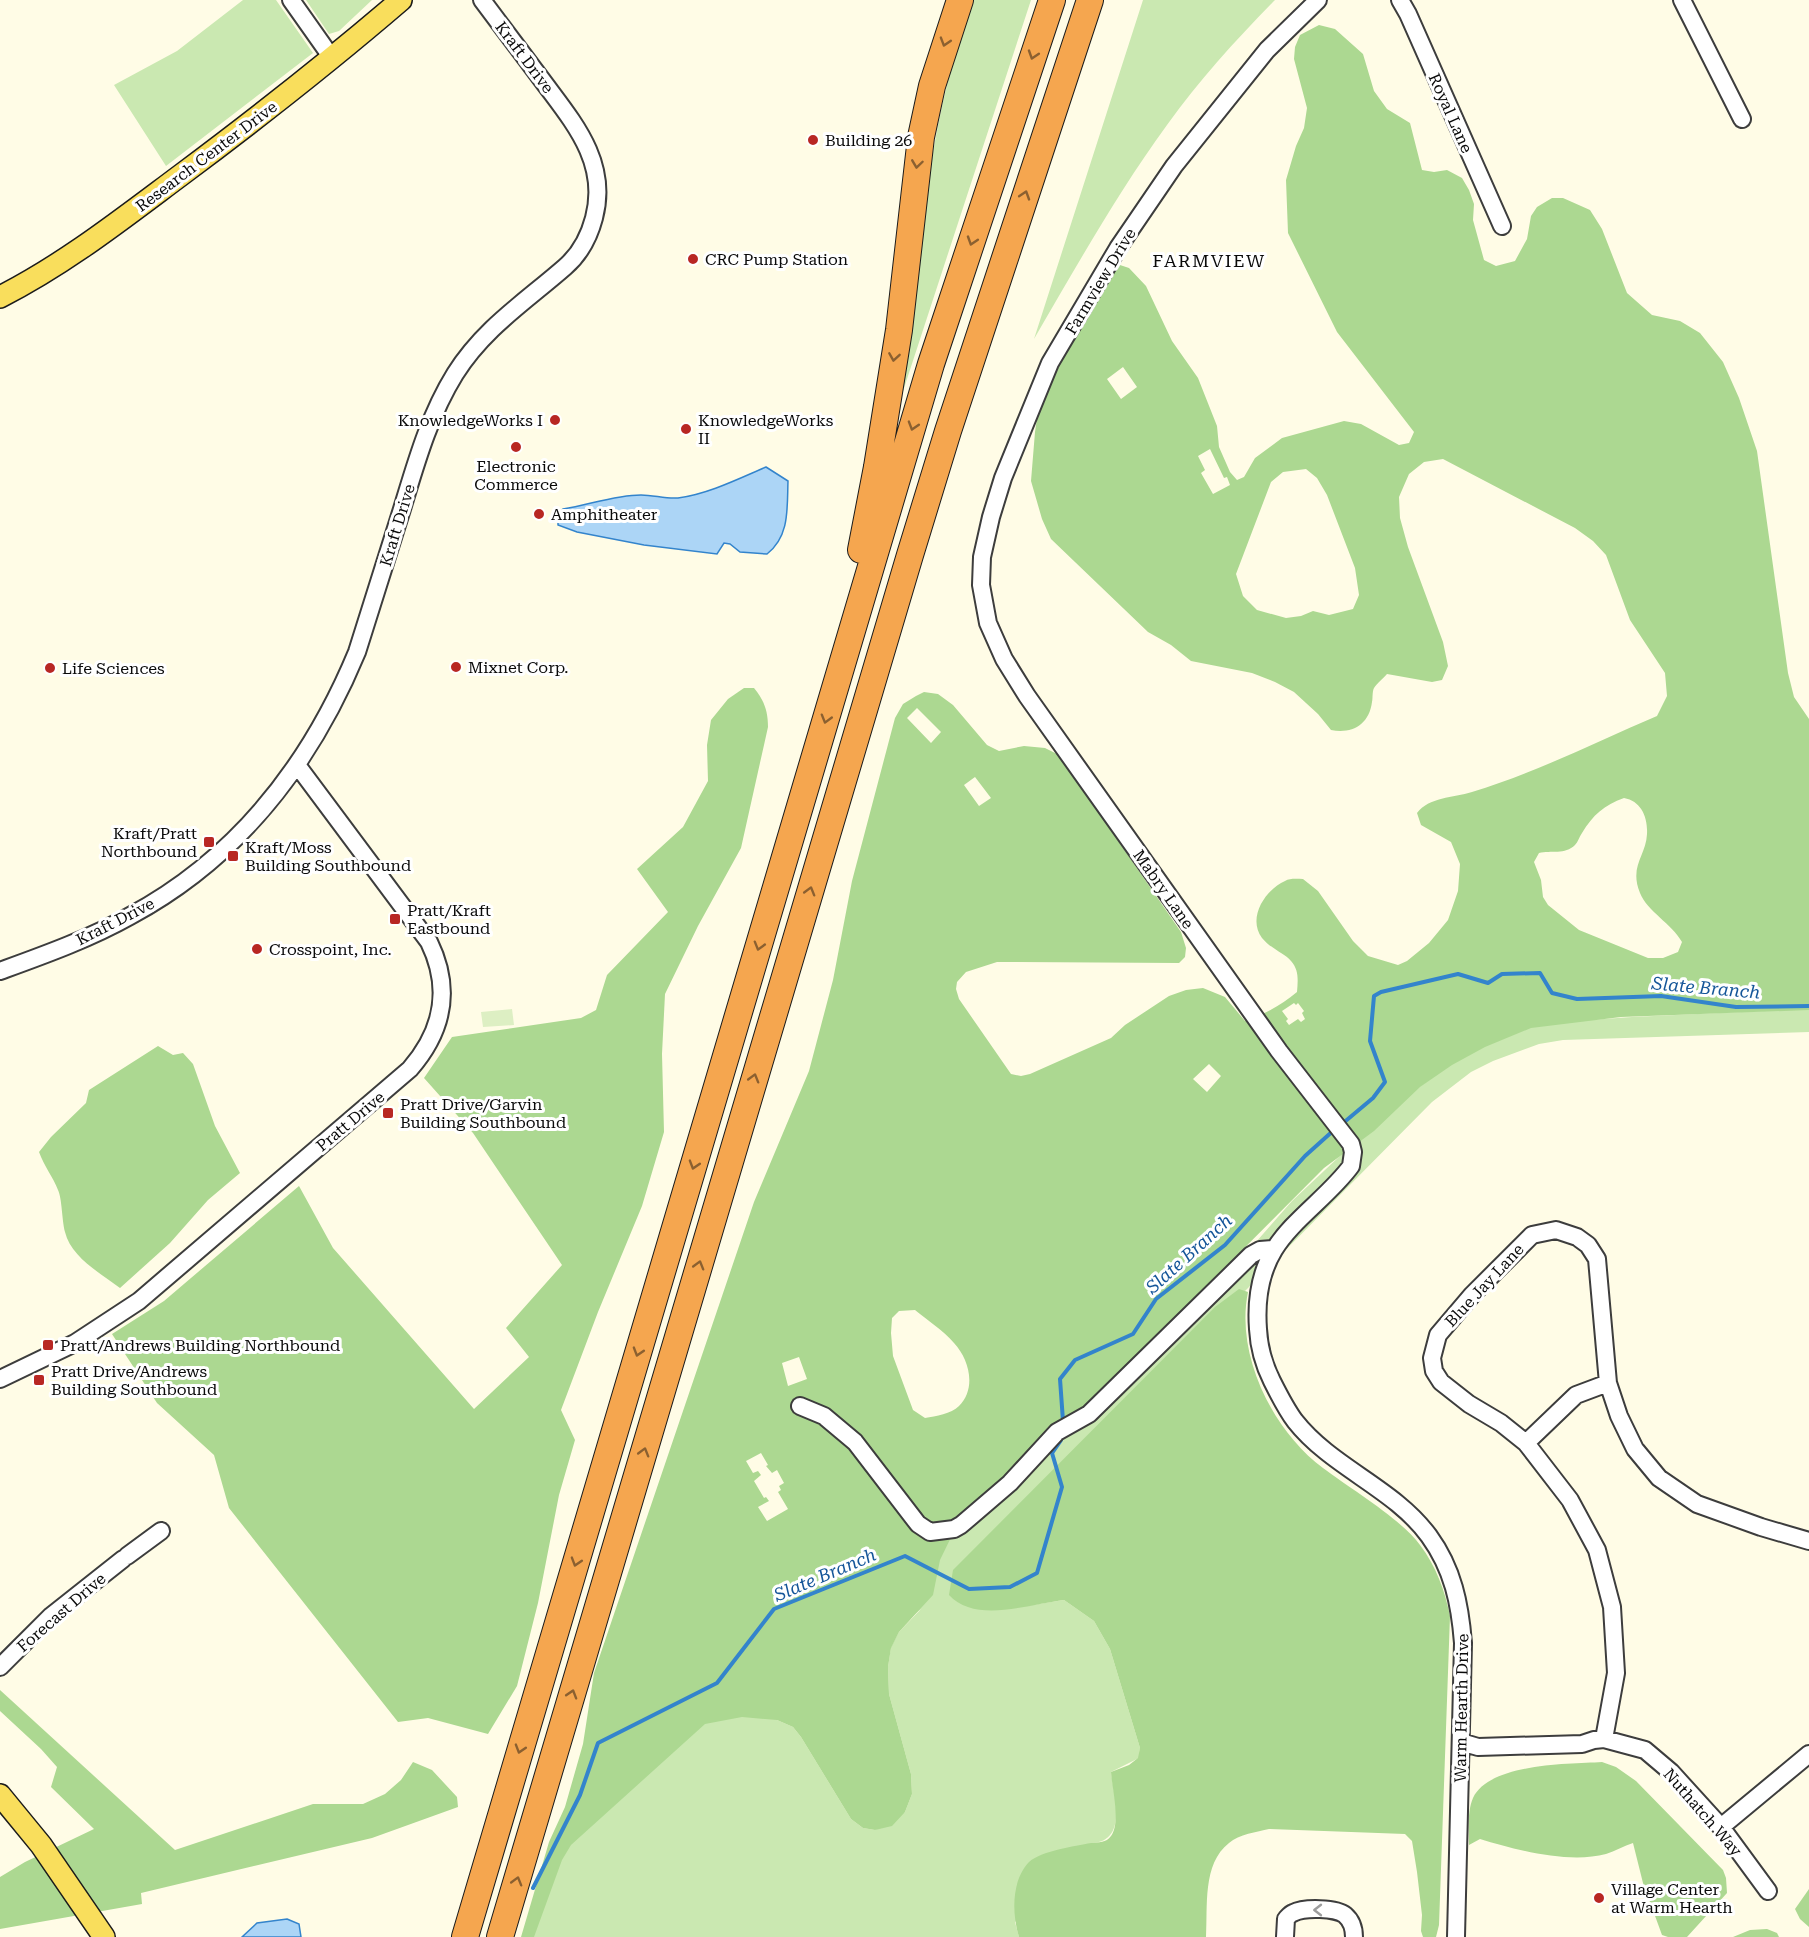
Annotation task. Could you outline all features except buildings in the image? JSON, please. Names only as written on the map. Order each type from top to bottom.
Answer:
[{"type":"highway","points":[[842,663],[899,330],[921,137],[939,62],[960,0]]},
{"type":"highway","points":[[465,1937],[931,364],[1052,0]]},
{"type":"highway","points":[[500,1937],[910,555],[955,410],[1090,0]]},
{"type":"highway","points":[[1075,43],[1088,27],[1103,0]]},
{"type":"main road","name":"Research Center Drive","points":[[3,290],[57,266],[118,223],[277,102],[401,0]]},
{"type":"main road","points":[[0,1795],[40,1845],[104,1937]]},
{"type":"street","points":[[291,0],[332,58]]},
{"type":"street","name":"Kraft Drive","points":[[0,971],[101,931],[170,892],[237,836],[267,805],[297,765],[334,703],[357,652],[419,453],[448,385],[466,358],[489,331],[574,258],[587,238],[597,208],[598,190],[596,171],[584,139],[482,0]]},
{"type":"street","name":"Farmview Drive","points":[[985,612],[981,585],[982,557],[991,517],[1003,478],[1050,363],[1118,248],[1174,166],[1267,50],[1318,0]]},
{"type":"street","name":"Royal Lane","points":[[1400,0],[1502,226]]},
{"type":"street","points":[[1682,0],[1742,119]]},
{"type":"street","name":"Mabry Lane","points":[[985,612],[992,636],[1027,696],[1279,1051],[1351,1144],[1353,1158]]},
{"type":"street","name":"Pratt Drive","points":[[0,1379],[75,1343],[139,1301],[410,1070],[428,1047],[441,1008],[442,988],[439,968],[429,942],[297,765]]},
{"type":"street","name":"Warm Hearth Drive","points":[[1353,1158],[1346,1173],[1274,1249],[1260,1288],[1257,1314],[1258,1340],[1264,1365],[1280,1398],[1295,1421],[1320,1445],[1403,1508],[1428,1534],[1441,1554],[1458,1595],[1463,1643],[1456,1937]]},
{"type":"street","name":"Blue Jay Lane","points":[[1599,1739],[1616,1673],[1612,1607],[1597,1550],[1570,1500],[1526,1443],[1501,1423],[1468,1404],[1441,1382],[1434,1371],[1432,1358],[1438,1335],[1472,1295],[1532,1235],[1556,1230],[1577,1237],[1588,1245],[1597,1259],[1608,1383],[1619,1416],[1635,1449],[1659,1478],[1697,1504],[1761,1527],[1809,1540]]},
{"type":"street","points":[[800,1406],[824,1416],[855,1442],[918,1524],[930,1533],[954,1529],[1010,1483],[1057,1432],[1089,1414],[1251,1255],[1260,1250],[1274,1249]]},
{"type":"street","points":[[1526,1443],[1576,1395],[1608,1383]]},
{"type":"street","name":"Forecast Drive","points":[[0,1667],[51,1616],[161,1531]]},
{"type":"street","name":"Nuthatch Way","points":[[1461,1742],[1478,1747],[1582,1744],[1599,1739],[1645,1750],[1671,1772],[1721,1827],[1768,1891]]},
{"type":"street","points":[[1721,1827],[1809,1754]]},
{"type":"street","points":[[1285,1937],[1286,1919],[1293,1912],[1311,1909],[1331,1910],[1345,1914],[1354,1928],[1354,1937]]},
{"type":"green space","points":[[243,0],[276,0],[313,53],[166,166],[114,85],[177,51]]},
{"type":"green space","points":[[306,0],[372,0],[339,31],[329,34]]},
{"type":"green space","points":[[974,0],[1031,0],[889,434],[938,125],[953,62]]},
{"type":"green space","points":[[1143,0],[1275,0],[1192,92],[1149,150],[1114,203],[1034,339]]},
{"type":"green space","points":[[1319,25],[1335,29],[1363,54],[1374,91],[1387,109],[1410,123],[1422,170],[1434,172],[1447,170],[1462,178],[1474,204],[1473,220],[1484,260],[1496,266],[1515,261],[1527,239],[1531,216],[1537,207],[1552,198],[1563,198],[1590,210],[1602,229],[1627,293],[1652,315],[1680,321],[1700,333],[1723,362],[1739,398],[1757,451],[1788,673],[1794,697],[1809,719],[1809,1010],[1621,1017],[1531,1028],[1485,1047],[1452,1065],[1420,1087],[1374,1131],[1324,1168],[1080,1413],[959,1521],[940,1560],[933,1595],[899,1632],[891,1648],[888,1667],[889,1694],[911,1774],[912,1794],[905,1812],[892,1826],[875,1830],[863,1828],[851,1819],[793,1727],[777,1720],[742,1717],[705,1724],[571,1845],[562,1860],[534,1937],[521,1937],[549,1842],[565,1807],[583,1744],[594,1673],[754,1202],[809,1071],[833,980],[852,881],[895,718],[903,704],[924,692],[938,694],[953,705],[987,745],[999,751],[1024,746],[1045,748],[1059,755],[1181,932],[1186,948],[1185,957],[1179,963],[997,962],[966,972],[957,982],[956,989],[959,999],[1011,1074],[1021,1076],[1111,1038],[1125,1025],[1169,996],[1186,990],[1203,988],[1225,997],[1245,1021],[1291,997],[1297,992],[1298,979],[1294,964],[1262,938],[1256,922],[1260,905],[1265,898],[1278,885],[1289,879],[1303,879],[1318,891],[1353,941],[1368,956],[1398,965],[1407,961],[1429,943],[1448,920],[1458,891],[1460,864],[1451,842],[1421,825],[1417,813],[1435,801],[1472,792],[1519,776],[1657,716],[1667,696],[1665,673],[1630,620],[1606,555],[1593,541],[1575,528],[1443,459],[1424,462],[1409,474],[1399,497],[1400,518],[1408,547],[1443,642],[1448,666],[1442,680],[1432,682],[1387,674],[1374,688],[1367,717],[1358,726],[1346,731],[1331,730],[1318,714],[1294,692],[1275,682],[1252,673],[1191,661],[1171,645],[1148,632],[1051,539],[1042,519],[1031,481],[1039,405],[1070,342],[1111,269],[1120,265],[1129,268],[1146,286],[1172,341],[1198,378],[1217,426],[1219,447],[1230,472],[1237,480],[1244,477],[1255,458],[1282,438],[1344,421],[1361,424],[1399,445],[1409,443],[1414,432],[1337,332],[1288,233],[1286,180],[1304,128],[1307,108],[1294,59],[1295,47],[1300,35]],"holes":[[[1123,367],[1137,387],[1121,399],[1107,379]],[[1210,449],[1224,478],[1227,477],[1230,485],[1213,494],[1201,473],[1205,470],[1198,456]],[[1306,469],[1317,478],[1327,495],[1355,568],[1359,595],[1353,609],[1329,615],[1313,611],[1301,616],[1286,618],[1257,610],[1243,596],[1236,574],[1271,482],[1283,472]],[[917,708],[941,732],[931,743],[907,718]],[[975,777],[991,798],[979,806],[964,785]],[[1624,798],[1630,800],[1639,806],[1645,816],[1647,834],[1637,868],[1637,884],[1643,900],[1678,935],[1682,942],[1678,952],[1663,958],[1648,958],[1579,930],[1548,905],[1543,897],[1541,880],[1534,862],[1539,853],[1571,848],[1595,816]],[[1298,1003],[1304,1011],[1302,1013],[1305,1019],[1301,1022],[1298,1019],[1289,1025],[1286,1021],[1288,1019],[1282,1011]],[[1209,1064],[1221,1076],[1207,1092],[1193,1079]],[[915,1310],[950,1338],[964,1357],[969,1374],[968,1391],[965,1399],[956,1409],[925,1418],[913,1410],[893,1356],[892,1318],[899,1311]],[[799,1357],[807,1379],[788,1386],[782,1363]],[[761,1453],[768,1465],[766,1466],[772,1473],[777,1470],[784,1483],[779,1486],[781,1490],[778,1492],[788,1509],[767,1521],[758,1507],[769,1501],[766,1497],[764,1498],[754,1481],[761,1475],[758,1471],[753,1473],[746,1461]]]},
{"type":"green space","points":[[744,688],[754,688],[760,697],[765,706],[768,727],[741,848],[698,926],[665,994],[662,1054],[664,1132],[642,1206],[561,1410],[575,1440],[559,1495],[538,1603],[517,1686],[488,1734],[428,1718],[398,1722],[229,1508],[214,1455],[157,1403],[112,1334],[164,1301],[299,1186],[333,1248],[474,1409],[529,1357],[506,1328],[562,1265],[473,1133],[424,1078],[452,1037],[581,1018],[596,1010],[607,975],[668,912],[637,869],[683,827],[708,781],[707,745],[711,720],[728,699]]},
{"type":"green space","points":[[512,1009],[514,1025],[483,1027],[481,1012]]},
{"type":"green space","points":[[1809,1009],[1809,1032],[1563,1040],[1539,1044],[1471,1072],[1432,1102],[1065,1473],[1012,1608],[1064,1600],[1094,1621],[1110,1649],[1140,1748],[1139,1758],[1111,1772],[1116,1816],[1110,1835],[1103,1841],[1091,1843],[1015,1922],[1019,1937],[528,1937],[552,1863],[587,1818],[1214,1290],[1292,1201],[1392,1107],[1478,1044],[1532,1024]],"holes":[[[921,1609],[899,1632],[891,1647],[888,1667],[889,1694],[911,1774],[912,1794],[905,1812],[875,1830],[863,1828],[851,1819],[801,1737],[793,1727],[777,1720]]]},
{"type":"green space","points":[[158,1046],[173,1055],[183,1053],[193,1064],[215,1126],[240,1173],[208,1200],[170,1243],[120,1288],[87,1264],[68,1241],[59,1194],[39,1152],[86,1103],[89,1090]]},
{"type":"green space","points":[[1239,1289],[1248,1292],[1245,1316],[1247,1341],[1253,1366],[1262,1390],[1288,1434],[1323,1468],[1412,1535],[1431,1561],[1445,1597],[1450,1616],[1439,1925],[1436,1937],[1423,1937],[1421,1931],[1422,1915],[1412,1841],[1405,1834],[1269,1829],[1238,1837],[1220,1852],[1214,1862],[1208,1887],[1206,1937],[1019,1937],[1014,1908],[1016,1888],[1023,1870],[1034,1858],[1068,1847],[1102,1842],[1111,1836],[1116,1814],[1111,1772],[1129,1765],[1138,1758],[1140,1748],[1110,1649],[1094,1621],[1064,1600],[1004,1610],[973,1609],[960,1604],[949,1595],[953,1570],[1215,1307]]},
{"type":"green space","points":[[0,1690],[175,1850],[313,1804],[363,1804],[385,1794],[401,1780],[413,1762],[432,1770],[457,1797],[458,1807],[372,1838],[141,1893],[142,1904],[0,1929],[0,1877],[25,1862],[94,1829],[51,1787],[57,1767],[0,1711]]},
{"type":"green space","points":[[1602,1762],[1616,1767],[1636,1781],[1723,1870],[1727,1893],[1687,1937],[1662,1935],[1643,1883],[1633,1843],[1606,1854],[1591,1857],[1559,1857],[1480,1839],[1469,1845],[1471,1803],[1482,1786],[1495,1778],[1531,1768]]},
{"type":"green space","points":[[1809,1889],[1809,1927],[1800,1919],[1795,1909]]},
{"type":"green space","points":[[1767,1929],[1777,1933],[1779,1937],[1733,1937],[1750,1930]]},
{"type":"water","points":[[766,467],[788,481],[786,521],[780,539],[767,554],[740,552],[730,544],[724,543],[717,554],[644,545],[577,532],[558,525],[558,516],[563,509],[631,495],[673,498],[689,496],[723,486]]},
{"type":"water","points":[[287,1919],[299,1924],[301,1937],[242,1937],[257,1923]]},
{"type":"waterway","name":"Slate Branch","points":[[1342,1124],[1373,1098],[1385,1082],[1370,1041],[1374,996],[1381,992],[1458,974],[1488,983],[1502,974],[1540,973],[1552,993],[1577,999],[1661,996],[1736,1007],[1809,1006]]},
{"type":"waterway","name":"Slate Branch","points":[[1063,1421],[1060,1379],[1075,1360],[1133,1334],[1156,1299],[1225,1245],[1305,1156],[1334,1130]]},
{"type":"waterway","name":"Slate Branch","points":[[533,1888],[580,1795],[598,1743],[717,1683],[774,1609],[905,1556],[969,1589],[1010,1587],[1037,1573],[1062,1487],[1052,1453],[1061,1440]]},
{"type":"place","name":"Building 26","points":[[813,140]]},
{"type":"place","name":"CRC Pump Station","points":[[693,259]]},
{"type":"place","name":"KnowledgeWorks I","points":[[555,420]]},
{"type":"place","name":"KnowledgeWorks II","points":[[686,429]]},
{"type":"place","name":"Electronic Commerce","points":[[516,447]]},
{"type":"place","name":"Amphitheater","points":[[539,514]]},
{"type":"place","name":"Mixnet Corp.","points":[[456,667]]},
{"type":"place","name":"Life Sciences","points":[[50,668]]},
{"type":"place","name":"Kraft/Pratt Northbound","points":[[209,842]]},
{"type":"place","name":"Kraft/Moss Building Southbound","points":[[233,856]]},
{"type":"place","name":"Pratt/Kraft Eastbound","points":[[395,919]]},
{"type":"place","name":"Crosspoint, Inc.","points":[[257,949]]},
{"type":"place","name":"Pratt Drive/Garvin Building Southbound","points":[[388,1113]]},
{"type":"place","name":"Pratt/Andrews Building Northbound","points":[[48,1345]]},
{"type":"place","name":"Pratt Drive/Andrews Building Southbound","points":[[39,1380]]},
{"type":"place","name":"Village Center at Warm Hearth","points":[[1599,1898]]},
{"type":"district","name":"FARMVIEW","points":[[1209,261]]}]
